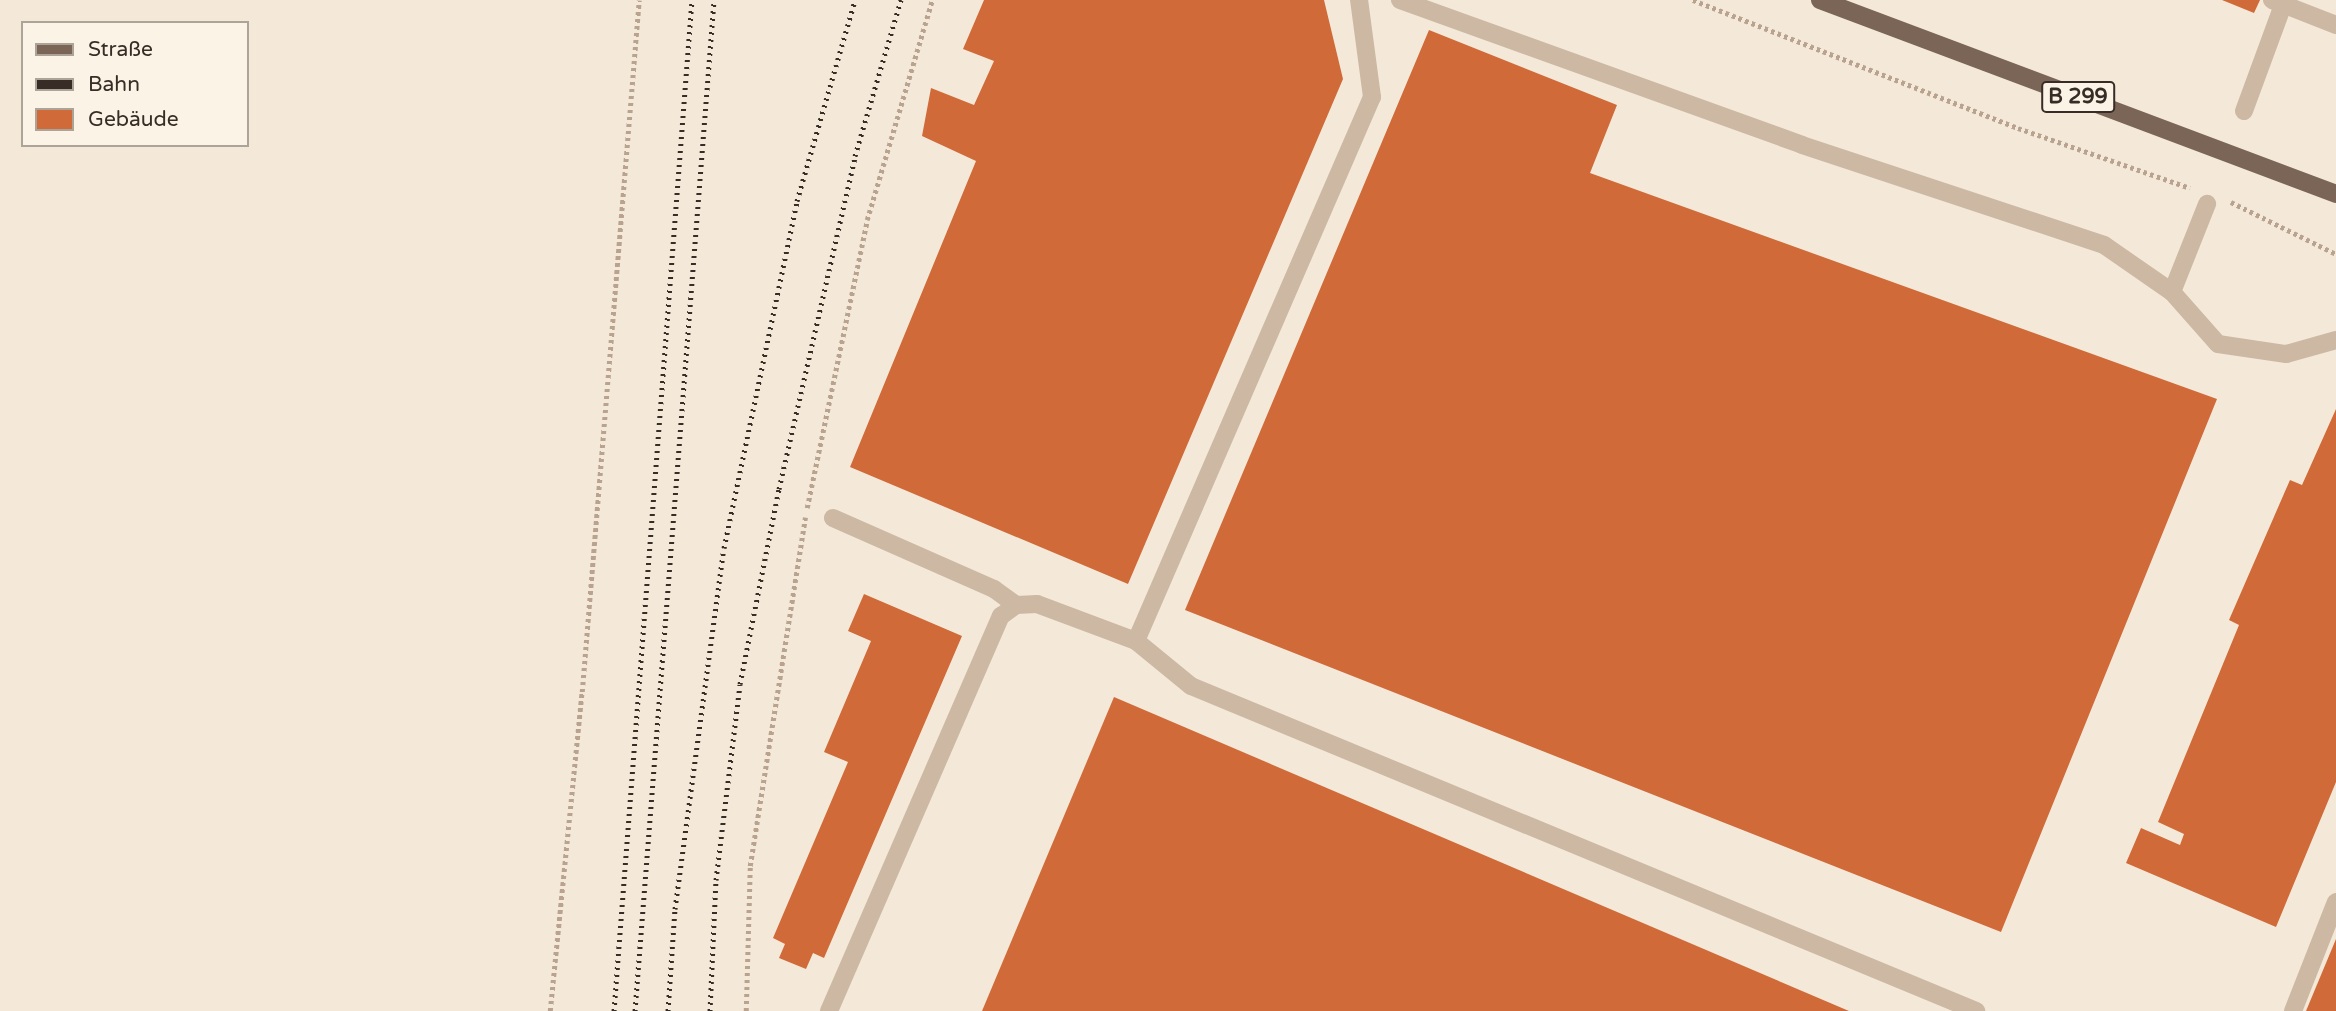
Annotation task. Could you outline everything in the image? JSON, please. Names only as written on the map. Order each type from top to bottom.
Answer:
[{"type":"main road","name":"B 299","points":[[1820,0],[2336,194]]},
{"type":"lane","points":[[1136,641],[1372,97],[1359,0]]},
{"type":"lane","points":[[1399,0],[1802,145],[2104,245],[2172,292],[2218,344],[2286,354],[2336,340]]},
{"type":"lane","points":[[2244,111],[2277,2],[2336,25]]},
{"type":"lane","points":[[2172,292],[2208,197]]},
{"type":"lane","points":[[833,518],[994,589],[1016,605]]},
{"type":"lane","points":[[829,1011],[1001,616],[1016,605],[1037,604],[1136,641],[1191,686],[1976,1011]]},
{"type":"lane","points":[[2293,1011],[2336,902]]},
{"type":"path","points":[[550,1011],[583,678],[639,0]]},
{"type":"path","points":[[1693,0],[2018,128],[2208,197],[2336,254]]},
{"type":"building","points":[[984,0],[1324,0],[1343,79],[1128,584],[850,467],[976,161],[922,136],[931,88],[974,105],[994,61],[963,49]]},
{"type":"building","points":[[2222,0],[2260,0],[2254,13]]},
{"type":"building","points":[[1429,30],[1617,105],[1590,173],[2217,399],[2001,932],[1185,610]]},
{"type":"building","points":[[2336,409],[2336,782],[2276,927],[2126,863],[2141,828],[2180,845],[2184,834],[2158,822],[2239,625],[2229,620],[2290,480],[2302,485]]},
{"type":"building","points":[[864,594],[962,636],[824,958],[813,953],[806,969],[779,958],[785,944],[773,938],[848,762],[824,752],[871,641],[848,631]]},
{"type":"building","points":[[1114,697],[1849,1011],[982,1011]]},
{"type":"building","points":[[2336,939],[2336,1011],[2306,1011]]},
{"type":"railway","points":[[614,1011],[692,0]]},
{"type":"railway","points":[[635,1011],[714,0]]},
{"type":"railway","points":[[668,1011],[675,909],[724,548],[797,201],[855,0]]},
{"type":"railway","points":[[710,1011],[716,880],[740,684],[779,489],[855,156],[901,0]]}]
